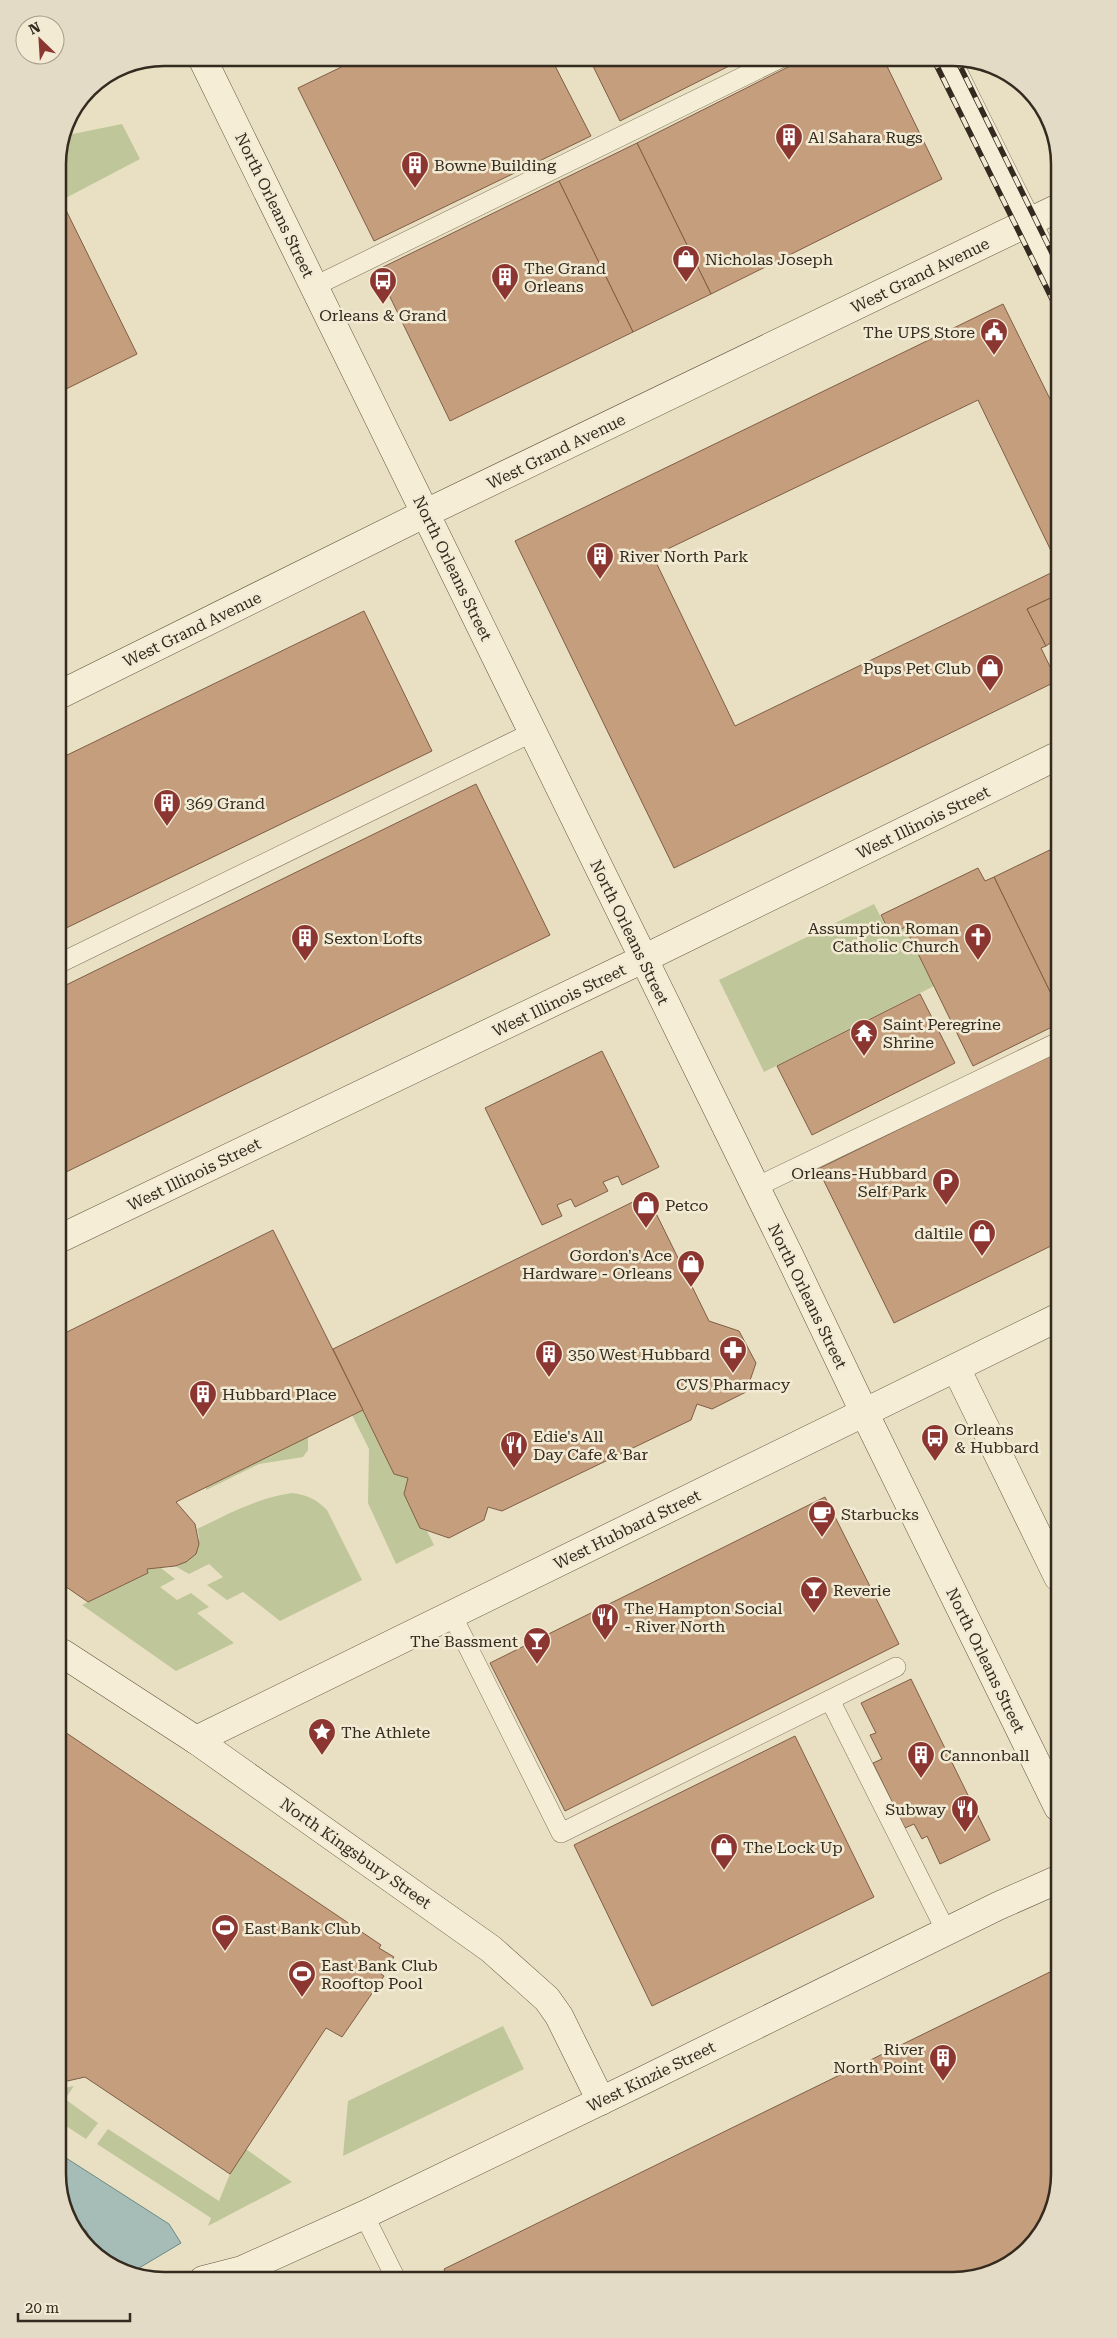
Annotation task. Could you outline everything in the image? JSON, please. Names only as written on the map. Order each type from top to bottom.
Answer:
[{"type":"main road","name":"North Orleans Street","points":[[206,66],[1051,1793]]},
{"type":"main road","points":[[950,66],[1051,270]]},
{"type":"main road","name":"West Grand Avenue","points":[[66,692],[426,513],[1051,211]]},
{"type":"main road","name":"West Illinois Street","points":[[66,1236],[643,959],[1051,759]]},
{"type":"main road","name":"West Hubbard Street","points":[[196,1740],[1051,1321]]},
{"type":"main road","points":[[956,1368],[1051,1564]]},
{"type":"main road","name":"North Kingsbury Street","points":[[66,1656],[196,1740],[498,1955],[547,1999],[559,2016],[601,2101]]},
{"type":"main road","name":"West Kinzie Street","points":[[243,2272],[601,2101],[946,1931],[1051,1884]]},
{"type":"lane","points":[[315,286],[764,66]]},
{"type":"lane","points":[[66,960],[533,732]]},
{"type":"lane","points":[[756,1187],[1051,1045]]},
{"type":"lane","points":[[452,1614],[561,1833],[896,1667]]},
{"type":"lane","points":[[830,1700],[946,1931]]},
{"type":"lane","points":[[364,2215],[392,2272]]},
{"type":"green space","points":[[122,124],[140,159],[66,198],[66,158],[71,134]]},
{"type":"green space","points":[[874,904],[890,935],[905,927],[934,986],[764,1072],[719,980]]},
{"type":"green space","points":[[363,1410],[394,1474],[408,1478],[404,1494],[420,1528],[427,1531],[434,1545],[396,1564],[368,1503],[369,1449],[352,1415]]},
{"type":"green space","points":[[308,1437],[308,1450],[303,1457],[259,1464],[206,1490],[206,1487]]},
{"type":"green space","points":[[292,1493],[311,1498],[327,1510],[362,1580],[280,1621],[243,1592],[227,1600],[207,1585],[223,1577],[209,1564],[189,1574],[175,1566],[192,1557],[198,1547],[199,1536],[197,1529],[231,1512],[279,1495]]},
{"type":"green space","points":[[161,1568],[175,1579],[160,1587],[177,1600],[191,1593],[209,1607],[197,1613],[234,1643],[176,1671],[82,1605],[148,1573],[147,1569]]},
{"type":"green space","points":[[503,2026],[524,2069],[343,2156],[348,2101]]},
{"type":"green space","points":[[74,2086],[66,2098],[66,2087]]},
{"type":"green space","points":[[66,2100],[98,2123],[86,2139],[66,2126]]},
{"type":"green space","points":[[108,2129],[219,2201],[230,2174],[246,2149],[292,2182],[208,2226],[211,2218],[97,2144]]},
{"type":"water","points":[[66,2158],[169,2224],[181,2243],[138,2268],[115,2259],[95,2243],[79,2223],[71,2205],[67,2186]]},
{"type":"building","name":"Bowne Building","points":[[343,66],[555,66],[591,136],[374,241],[298,88]]},
{"type":"building","points":[[593,66],[729,66],[620,121]]},
{"type":"building","name":"Al Sahara Rugs","points":[[790,66],[887,66],[942,179],[711,294],[637,143]]},
{"type":"building","points":[[637,143],[711,294],[633,332],[559,181]]},
{"type":"building","name":"The Grand Orleans","points":[[559,181],[633,332],[450,421],[377,270]]},
{"type":"building","points":[[66,210],[137,354],[66,389]]},
{"type":"building","name":"River North Park","points":[[1003,304],[1051,401],[1051,551],[978,400],[653,556],[735,726],[1051,573],[1051,598],[1027,609],[1046,646],[1041,648],[1051,669],[1051,684],[674,868],[515,541]]},
{"type":"building","points":[[1051,598],[1051,643],[1046,646],[1027,609]]},
{"type":"building","name":"369 Grand","points":[[364,611],[432,751],[66,928],[66,756]]},
{"type":"building","name":"Sexton Lofts","points":[[476,784],[550,935],[66,1172],[66,985]]},
{"type":"building","points":[[1051,849],[1051,994],[994,877]]},
{"type":"building","name":"Assumption Roman Catholic Church","points":[[978,868],[985,881],[994,877],[1051,994],[1051,1027],[973,1066],[905,927],[891,935],[881,915]]},
{"type":"building","points":[[920,994],[955,1063],[812,1135],[777,1066]]},
{"type":"building","points":[[602,1051],[659,1167],[622,1185],[618,1176],[603,1182],[608,1191],[575,1207],[571,1199],[557,1205],[562,1216],[542,1225],[485,1108]]},
{"type":"building","name":"Orleans-Hubbard Self Park","points":[[1051,1054],[1051,1246],[894,1323],[818,1169]]},
{"type":"building","name":"350 West Hubbard","points":[[647,1195],[709,1321],[739,1331],[756,1363],[746,1392],[712,1409],[697,1404],[691,1420],[502,1511],[488,1507],[484,1520],[449,1538],[420,1528],[404,1494],[408,1478],[394,1474],[333,1349]]},
{"type":"building","name":"Hubbard Place","points":[[273,1230],[363,1410],[176,1502],[195,1524],[199,1544],[196,1554],[186,1562],[175,1566],[147,1569],[148,1573],[88,1602],[66,1587],[66,1333]]},
{"type":"building","points":[[825,1497],[899,1644],[565,1811],[490,1663]]},
{"type":"building","name":"Cannonball","points":[[911,1679],[990,1840],[940,1864],[927,1836],[922,1839],[914,1824],[905,1828],[873,1763],[882,1759],[870,1735],[876,1733],[861,1703]]},
{"type":"building","name":"East Bank Club","points":[[66,1733],[381,1945],[379,1948],[394,1957],[381,1974],[384,1976],[342,2037],[326,2028],[230,2174],[85,2077],[66,2081]]},
{"type":"building","name":"The Lock Up","points":[[795,1736],[874,1897],[652,2006],[574,1845]]},
{"type":"building","name":"River North Point","points":[[1050,1972],[1050,2186],[1046,2205],[1034,2228],[1022,2243],[996,2262],[984,2267],[959,2272],[445,2272],[444,2269]]},
{"type":"railway","points":[[937,66],[1051,297]]},
{"type":"railway","points":[[960,66],[1051,251]]},
{"type":"place","name":"Al Sahara Rugs","points":[[789,161]]},
{"type":"place","name":"Bowne Building","points":[[415,189]]},
{"type":"place","name":"Nicholas Joseph","points":[[686,283]]},
{"type":"place","name":"The Grand Orleans","points":[[505,301]]},
{"type":"place","name":"Orleans & Grand","points":[[383,305]]},
{"type":"place","name":"The UPS Store","points":[[994,356]]},
{"type":"place","name":"River North Park","points":[[600,580]]},
{"type":"place","name":"Pups Pet Club","points":[[990,692]]},
{"type":"place","name":"369 Grand","points":[[167,827]]},
{"type":"place","name":"Assumption Roman Catholic Church","points":[[978,961]]},
{"type":"place","name":"Sexton Lofts","points":[[305,962]]},
{"type":"place","name":"Saint Peregrine Shrine","points":[[864,1057]]},
{"type":"place","name":"Orleans-Hubbard Self Park","points":[[946,1206]]},
{"type":"place","name":"Petco","points":[[646,1229]]},
{"type":"place","name":"daltile","points":[[982,1257]]},
{"type":"place","name":"Gordon's Ace Hardware - Orleans","points":[[691,1288]]},
{"type":"place","name":"CVS Pharmacy","points":[[733,1374]]},
{"type":"place","name":"350 West Hubbard","points":[[549,1378]]},
{"type":"place","name":"Hubbard Place","points":[[203,1418]]},
{"type":"place","name":"Orleans & Hubbard","points":[[935,1462]]},
{"type":"place","name":"Edie's All Day Cafe & Bar","points":[[514,1469]]},
{"type":"place","name":"Starbucks","points":[[822,1538]]},
{"type":"place","name":"Reverie","points":[[814,1614]]},
{"type":"place","name":"The Hampton Social - River North","points":[[605,1641]]},
{"type":"place","name":"The Bassment","points":[[537,1665]]},
{"type":"place","name":"The Athlete","points":[[322,1756]]},
{"type":"place","name":"Cannonball","points":[[921,1779]]},
{"type":"place","name":"Subway","points":[[965,1833]]},
{"type":"place","name":"The Lock Up","points":[[724,1871]]},
{"type":"place","name":"East Bank Club","points":[[225,1952]]},
{"type":"place","name":"East Bank Club Rooftop Pool","points":[[302,1998]]},
{"type":"place","name":"River North Point","points":[[943,2082]]}]
